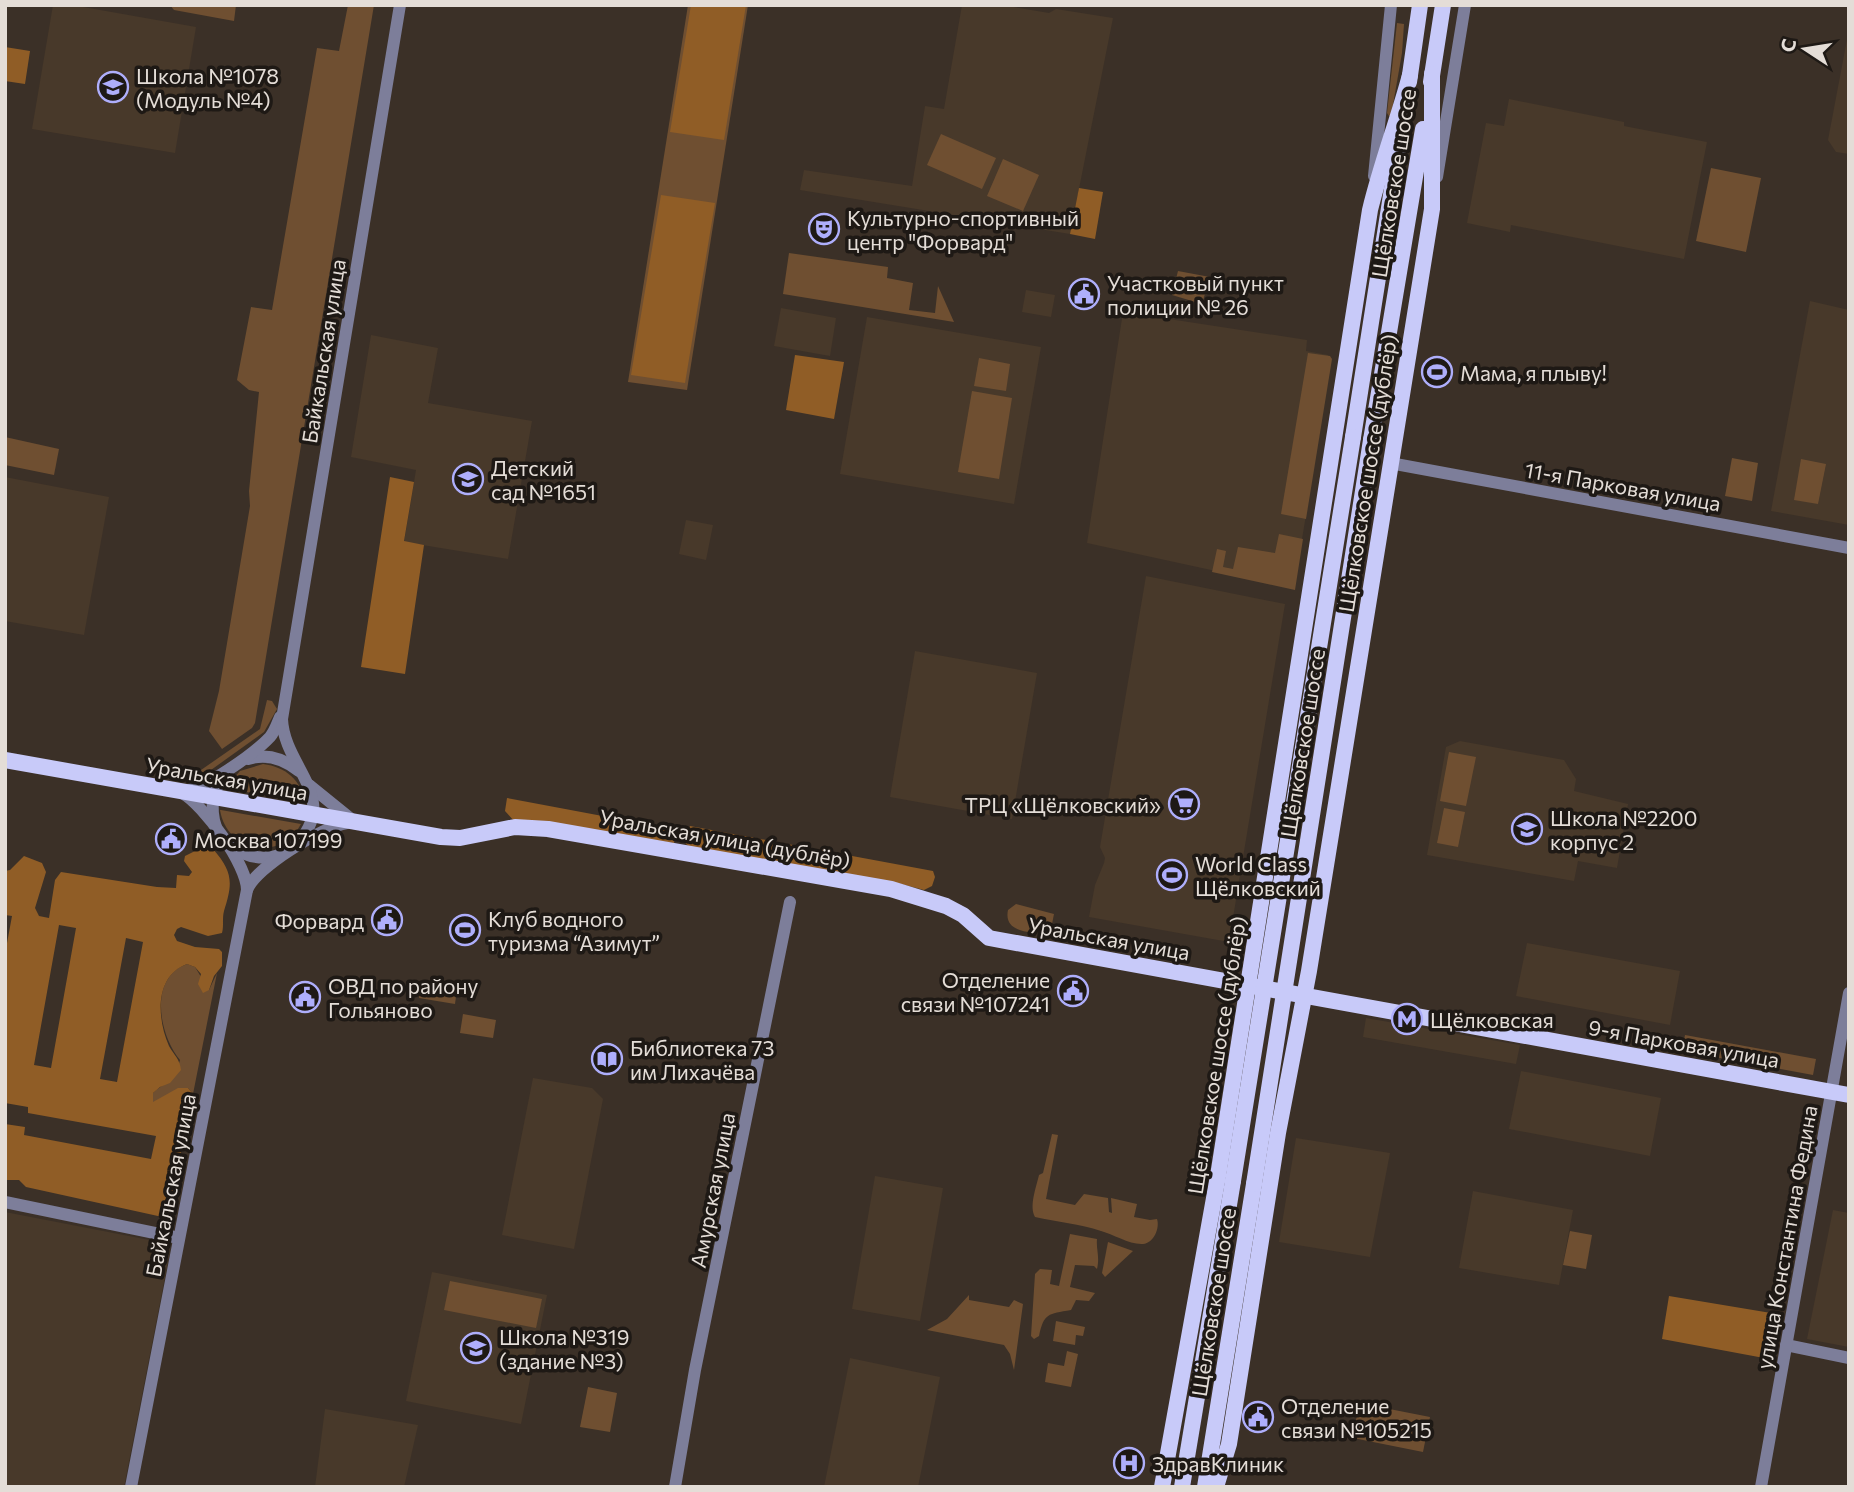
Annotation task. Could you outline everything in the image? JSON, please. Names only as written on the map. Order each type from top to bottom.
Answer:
[{"type":"main road","name":"Щёлковское шоссе","points":[[1182,1487],[1353,437],[1420,5]]},
{"type":"main road","name":"Щёлковское шоссе","points":[[1205,1487],[1371,440],[1443,5]]},
{"type":"main road","points":[[1432,74],[1432,209]]},
{"type":"main road","points":[[1370,209],[1383,158],[1399,116],[1410,75]]},
{"type":"main road","name":"Щёлковское шоссе (дублёр)","points":[[1162,1487],[1208,1241],[1370,209]]},
{"type":"main road","name":"Щёлковское шоссе (дублёр)","points":[[1219,1487],[1278,1133],[1319,908],[1432,209]]},
{"type":"main road","name":"Уральская улица","points":[[5,761],[441,837]]},
{"type":"main road","name":"Уральская улица (дублёр)","points":[[441,837],[460,838],[499,828],[548,828],[891,889],[946,906],[963,915],[989,938]]},
{"type":"main road","points":[[1261,902],[1271,928],[1289,934],[1300,932],[1319,908]]},
{"type":"main road","name":"Уральская улица","points":[[989,938],[1304,995]]},
{"type":"main road","name":"9-я Парковая улица","points":[[1304,995],[1849,1095]]},
{"type":"street","name":"Байкальская улица","points":[[284,703],[400,5]]},
{"type":"street","name":"Щёлковское шоссе (дублёр)","points":[[1370,209],[1391,5]]},
{"type":"street","name":"Щёлковское шоссе (дублёр)","points":[[1432,209],[1465,5]]},
{"type":"street","name":"11-я Парковая улица","points":[[1390,463],[1849,548]]},
{"type":"street","points":[[284,703],[271,735],[224,774],[217,786],[212,812],[224,840],[238,852],[264,858],[292,848],[336,825],[361,822]]},
{"type":"street","points":[[247,890],[255,878],[292,848],[309,828],[313,815],[313,795],[282,729],[284,703]]},
{"type":"street","points":[[179,792],[196,789],[239,762],[254,757],[278,758],[298,770],[307,782],[346,817],[361,822]]},
{"type":"street","points":[[179,792],[193,800],[224,840],[245,875],[247,890]]},
{"type":"street","name":"Байкальская улица","points":[[131,1487],[247,890]]},
{"type":"street","name":"Амурская улица","points":[[676,1487],[698,1358],[790,902]]},
{"type":"street","name":"улица Константина Федина","points":[[1760,1487],[1849,993]]},
{"type":"street","points":[[5,1202],[179,1238]]},
{"type":"street","points":[[1786,1345],[1849,1358]]},
{"type":"shaded area","name":"Школа №1078 (Модуль №4)","points":[[53,5],[72,5],[196,27],[175,153],[32,129]]},
{"type":"shaded area","points":[[170,5],[236,5],[234,21],[174,10]]},
{"type":"shaded area","points":[[348,5],[374,5],[255,723],[222,749],[209,731],[219,691],[250,506],[249,491],[259,392],[249,390],[237,380],[251,307],[272,310],[317,48],[339,51]]},
{"type":"shaded area","points":[[688,5],[748,5],[687,390],[628,382]]},
{"type":"shaded area","points":[[691,5],[746,5],[724,140],[670,132]]},
{"type":"shaded area","points":[[962,5],[1001,5],[1049,13],[1056,9],[1113,18],[1070,234],[800,190],[804,170],[912,186],[925,106],[944,109]]},
{"type":"shaded area","points":[[1397,23],[1404,24],[1402,53],[1389,116],[1387,113]]},
{"type":"shaded area","points":[[1849,29],[1849,154],[1836,152],[1828,140]]},
{"type":"shaded area","points":[[5,47],[30,51],[25,84],[5,81]]},
{"type":"shaded area","points":[[1509,99],[1707,142],[1684,259],[1511,225],[1510,232],[1467,223],[1486,123],[1504,126]]},
{"type":"shaded area","points":[[941,134],[996,158],[982,189],[927,165]]},
{"type":"shaded area","points":[[1003,159],[1039,175],[1023,211],[987,196]]},
{"type":"shaded area","points":[[1711,168],[1761,178],[1746,252],[1696,241]]},
{"type":"shaded area","points":[[1079,188],[1103,192],[1095,239],[1070,234]]},
{"type":"shaded area","points":[[661,195],[715,203],[685,383],[631,375]]},
{"type":"shaded area","points":[[789,253],[888,267],[887,278],[913,283],[909,310],[935,313],[938,286],[954,322],[783,294]]},
{"type":"shaded area","points":[[1178,271],[1210,277],[1202,304],[1172,295]]},
{"type":"shaded area","points":[[1026,290],[1055,295],[1051,317],[1022,312]]},
{"type":"shaded area","points":[[1810,301],[1849,310],[1849,525],[1771,511]]},
{"type":"shaded area","points":[[781,308],[836,318],[830,356],[774,346]]},
{"type":"shaded area","points":[[1123,312],[1307,340],[1306,351],[1328,355],[1315,460],[1294,588],[1087,543]]},
{"type":"shaded area","points":[[867,317],[1041,347],[1014,504],[840,474]]},
{"type":"shaded area","name":"Детский сад №1651","points":[[371,335],[438,348],[428,403],[532,421],[508,559],[404,542],[416,470],[351,457]]},
{"type":"shaded area","points":[[1308,353],[1330,356],[1332,359],[1306,519],[1281,514]]},
{"type":"shaded area","points":[[795,355],[844,362],[834,419],[786,410]]},
{"type":"shaded area","points":[[979,358],[1010,364],[1006,391],[974,386]]},
{"type":"shaded area","points":[[972,391],[1012,398],[999,479],[958,472]]},
{"type":"shaded area","points":[[5,437],[59,449],[54,475],[5,465]]},
{"type":"shaded area","points":[[1732,458],[1758,463],[1752,501],[1725,496]]},
{"type":"shaded area","points":[[1801,459],[1826,464],[1818,504],[1794,500]]},
{"type":"shaded area","points":[[5,477],[109,497],[84,635],[5,621]]},
{"type":"shaded area","points":[[390,477],[414,482],[404,541],[424,545],[405,674],[361,667]]},
{"type":"shaded area","points":[[686,520],[713,525],[706,560],[679,554]]},
{"type":"shaded area","points":[[1279,534],[1303,539],[1295,590],[1212,572],[1217,549],[1226,551],[1223,567],[1233,569],[1238,547],[1275,553]]},
{"type":"shaded area","name":"ТРЦ «Щёлковский»","points":[[1146,576],[1285,604],[1229,942],[1089,917],[1095,885],[1105,858],[1100,847]]},
{"type":"shaded area","points":[[915,651],[1037,673],[1012,819],[890,797]]},
{"type":"shaded area","points":[[267,700],[272,701],[277,709],[264,732],[204,775],[201,770],[260,729]]},
{"type":"shaded area","name":"Школа №2200 корпус 2","points":[[1460,741],[1564,760],[1576,779],[1574,791],[1628,804],[1617,868],[1578,861],[1574,881],[1427,855],[1446,747]]},
{"type":"shaded area","points":[[1449,752],[1476,757],[1466,806],[1440,801]]},
{"type":"shaded area","points":[[263,764],[279,768],[291,776],[300,788],[305,803],[225,788],[240,771]]},
{"type":"shaded area","points":[[507,798],[677,830],[674,843],[514,821],[505,811]]},
{"type":"shaded area","points":[[1444,808],[1465,812],[1458,847],[1437,843]]},
{"type":"shaded area","points":[[220,810],[301,824],[292,836],[281,844],[268,848],[256,847],[233,836],[225,825]]},
{"type":"shaded area","points":[[690,826],[933,871],[935,877],[932,886],[924,890],[897,883],[692,849],[684,839]]},
{"type":"shaded area","points":[[203,847],[213,849],[228,871],[230,885],[223,914],[222,933],[208,936],[181,927],[174,935],[177,941],[195,947],[219,949],[222,952],[222,966],[214,976],[209,990],[203,993],[198,984],[201,974],[195,967],[187,964],[169,978],[161,999],[165,1035],[181,1070],[170,1083],[153,1093],[153,1102],[178,1088],[188,1088],[193,1094],[167,1218],[26,1187],[19,1180],[5,1180],[5,1124],[25,1127],[24,1135],[151,1159],[156,1136],[28,1113],[28,1107],[5,1103],[5,954],[12,916],[5,915],[5,871],[10,870],[24,856],[42,863],[46,872],[35,908],[39,916],[49,918],[55,880],[61,872],[176,888],[177,875],[189,876],[192,872],[184,861],[185,856]],"holes":[[[59,925],[76,928],[51,1068],[34,1065]],[[126,938],[143,942],[117,1082],[100,1079]]]},
{"type":"shaded area","points":[[1016,904],[1054,914],[1050,934],[1028,932],[1010,924],[1008,910]]},
{"type":"shaded area","points":[[1527,943],[1680,971],[1670,1025],[1516,996]]},
{"type":"shaded area","points":[[187,964],[195,967],[209,990],[217,973],[193,1094],[188,1088],[153,1103],[153,1093],[172,1079],[180,1060],[163,1022],[162,994],[166,981],[175,971]]},
{"type":"shaded area","points":[[422,984],[457,989],[455,1004],[419,998]]},
{"type":"shaded area","points":[[463,1014],[496,1020],[493,1038],[460,1033]]},
{"type":"shaded area","points":[[1366,1018],[1520,1045],[1516,1064],[1363,1037]]},
{"type":"shaded area","points":[[1685,1035],[1816,1059],[1813,1075],[1682,1051]]},
{"type":"shaded area","points":[[1521,1071],[1661,1098],[1650,1156],[1509,1129]]},
{"type":"shaded area","points":[[533,1078],[592,1088],[603,1099],[574,1249],[502,1235]]},
{"type":"shaded area","points":[[1052,1134],[1058,1135],[1046,1199],[1075,1205],[1084,1194],[1108,1198],[1109,1212],[1112,1213],[1111,1198],[1137,1204],[1134,1217],[1157,1219],[1157,1231],[1150,1241],[1143,1244],[1133,1243],[1106,1232],[1035,1217],[1034,1197]]},
{"type":"shaded area","points":[[1296,1138],[1390,1153],[1370,1257],[1279,1242]]},
{"type":"shaded area","points":[[875,1176],[943,1188],[920,1321],[852,1309]]},
{"type":"shaded area","points":[[1473,1191],[1573,1210],[1559,1285],[1459,1268]]},
{"type":"shaded area","points":[[1833,1210],[1849,1213],[1849,1347],[1807,1339]]},
{"type":"shaded area","points":[[5,1212],[165,1243],[170,1251],[124,1487],[5,1487]]},
{"type":"shaded area","points":[[1570,1231],[1592,1235],[1586,1269],[1563,1265]]},
{"type":"shaded area","points":[[1070,1234],[1097,1239],[1097,1269],[1094,1266],[1075,1265],[1070,1287],[1095,1293],[1089,1301],[1076,1300],[1071,1310],[1048,1316],[1039,1336],[1034,1339],[1031,1336],[1035,1274],[1040,1269],[1052,1270],[1050,1284],[1059,1286]]},
{"type":"shaded area","points":[[1108,1242],[1133,1251],[1105,1277],[1102,1273]]},
{"type":"shaded area","name":"Школа №319 (здание №3)","points":[[432,1272],[547,1295],[521,1424],[406,1401]]},
{"type":"shaded area","points":[[450,1281],[542,1299],[536,1328],[444,1310]]},
{"type":"shaded area","points":[[969,1295],[969,1300],[1009,1307],[1014,1300],[1023,1304],[1014,1370],[1010,1354],[1004,1345],[927,1330],[947,1319]]},
{"type":"shaded area","points":[[1669,1296],[1771,1313],[1764,1358],[1662,1339]]},
{"type":"shaded area","points":[[1056,1321],[1085,1327],[1083,1336],[1076,1335],[1075,1345],[1053,1341]]},
{"type":"shaded area","points":[[1067,1351],[1078,1354],[1071,1387],[1045,1382],[1048,1363],[1064,1366]]},
{"type":"shaded area","points":[[850,1358],[940,1377],[918,1487],[824,1487]]},
{"type":"shaded area","points":[[588,1387],[617,1393],[610,1432],[580,1427]]},
{"type":"shaded area","points":[[1359,1403],[1430,1417],[1423,1452],[1353,1438]]},
{"type":"shaded area","points":[[325,1409],[418,1425],[404,1487],[315,1487]]},
{"type":"place","name":"Школа №1078 (Модуль №4)","points":[[113,87]]},
{"type":"place","name":"Культурно-спортивный центр \"Форвард\"","points":[[824,229]]},
{"type":"place","name":"Участковый пункт полиции № 26","points":[[1084,294]]},
{"type":"place","name":"Мама, я плыву!","points":[[1437,372]]},
{"type":"place","name":"Детский сад №1651","points":[[468,479]]},
{"type":"place","name":"ТРЦ «Щёлковский»","points":[[1184,804]]},
{"type":"place","name":"Школа №2200 корпус 2","points":[[1527,829]]},
{"type":"place","name":"Москва 107199","points":[[171,839]]},
{"type":"place","name":"World Class Щёлковский","points":[[1172,875]]},
{"type":"place","name":"Форвард","points":[[387,920]]},
{"type":"place","name":"Клуб водного туризма “Азимут”","points":[[465,930]]},
{"type":"place","name":"Отделение связи №107241","points":[[1073,991]]},
{"type":"place","name":"ОВД по району Гольяново","points":[[305,997]]},
{"type":"place","name":"Щёлковская","points":[[1407,1019]]},
{"type":"place","name":"Библиотека 73 им Лихачёва","points":[[607,1059]]},
{"type":"place","name":"Школа №319 (здание №3)","points":[[476,1348]]},
{"type":"place","name":"Отделение связи №105215","points":[[1258,1417]]},
{"type":"place","name":"ЗдравКлиник","points":[[1129,1463]]}]
